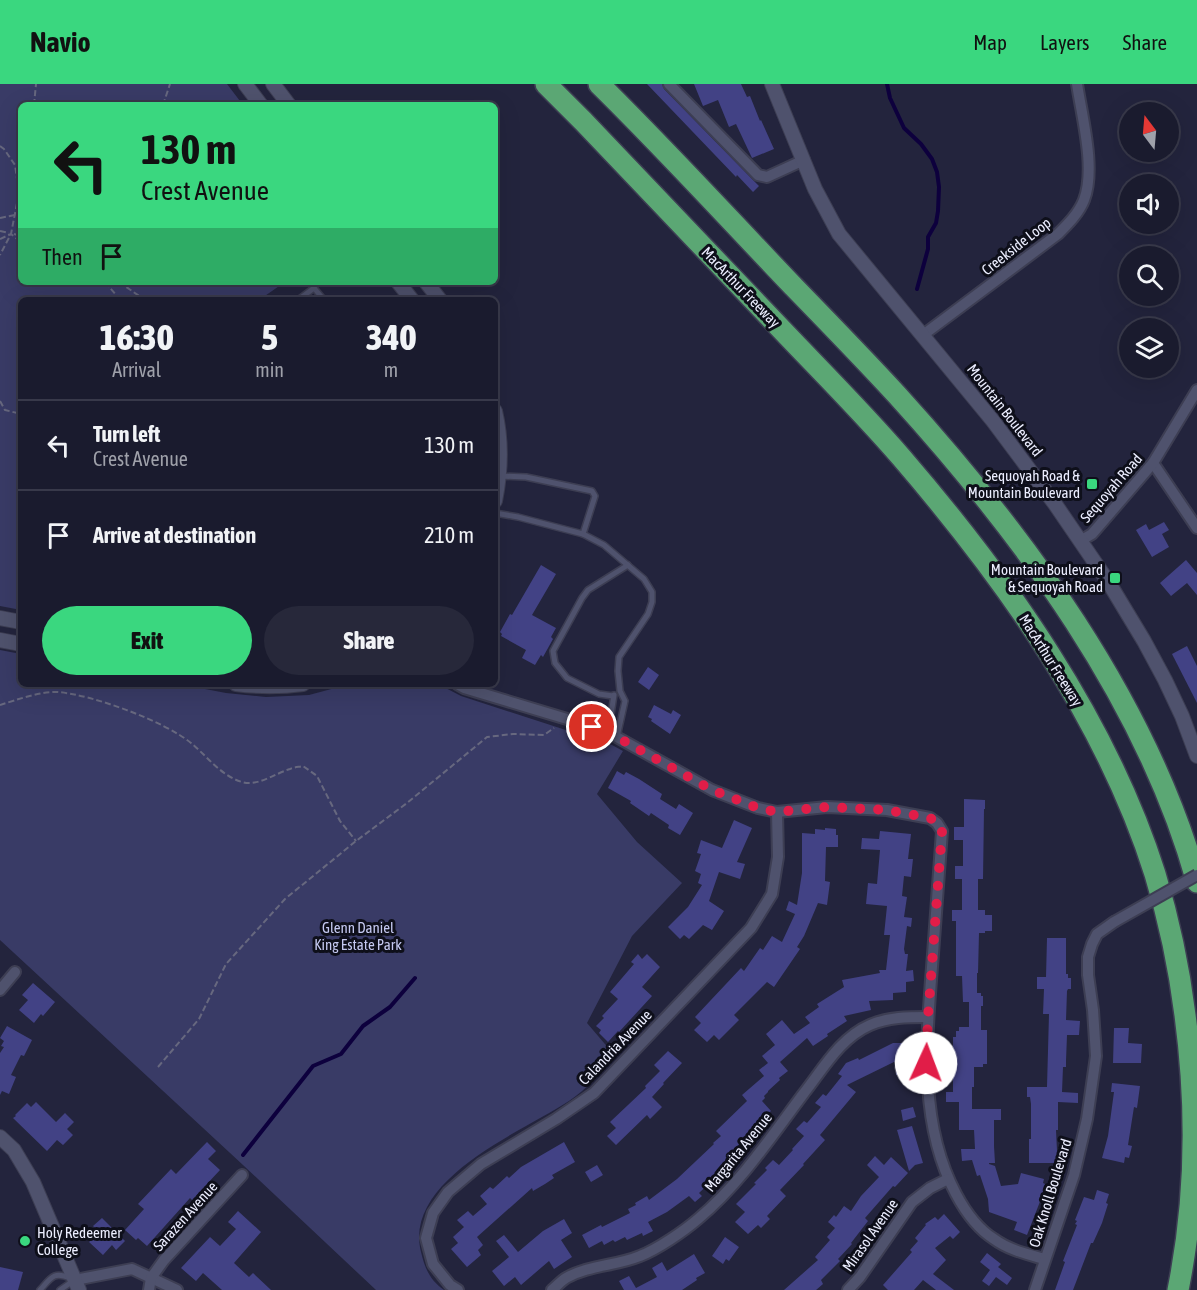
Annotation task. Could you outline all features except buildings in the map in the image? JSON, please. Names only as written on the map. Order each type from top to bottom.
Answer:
[{"type":"highway","name":"MacArthur Freeway","points":[[546,84],[805,354],[900,457],[971,544],[1012,600],[1068,684],[1094,729],[1134,816],[1155,874],[1171,932],[1190,1044],[1193,1153],[1184,1263],[1178,1290]]},
{"type":"highway","points":[[599,84],[897,395],[1009,529],[1074,621],[1129,712],[1153,761],[1174,813],[1197,882]]},
{"type":"street","points":[[245,84],[259,102]]},
{"type":"street","points":[[273,84],[287,102]]},
{"type":"street","points":[[669,84],[758,175],[767,177],[804,160]]},
{"type":"street","name":"Mountain Boulevard","points":[[772,84],[815,189],[839,234],[1023,459],[1109,583],[1166,680],[1197,756]]},
{"type":"street","name":"Creekside Loop","points":[[923,335],[1058,234],[1076,215],[1084,201],[1089,169],[1077,84]]},
{"type":"street","points":[[400,285],[410,297]]},
{"type":"street","points":[[428,285],[438,297]]},
{"type":"street","name":"Sequoyah Road","points":[[1080,541],[1092,534],[1153,463],[1197,390]]},
{"type":"street","points":[[498,432],[500,446],[498,482]]},
{"type":"street","points":[[1153,463],[1197,528]]},
{"type":"street","points":[[0,618],[18,621]]},
{"type":"street","points":[[0,640],[18,643]]},
{"type":"street","points":[[462,687],[612,735],[712,790],[758,808],[777,812],[827,807],[887,810],[930,818],[938,823],[942,831],[926,1063],[929,1106],[938,1148],[948,1179],[964,1208],[974,1220],[993,1239],[1044,1260]]},
{"type":"street","name":"Calandria Avenue","points":[[458,1290],[450,1285],[433,1263],[426,1238],[433,1213],[448,1192],[481,1164],[594,1093],[751,928],[771,894],[778,856],[777,812]]},
{"type":"street","name":"Oak Knoll Boulevard","points":[[1035,1290],[1074,1175],[1087,1119],[1096,1056],[1088,975],[1088,957],[1092,944],[1097,934],[1114,922],[1197,875]]},
{"type":"street","points":[[0,990],[15,972]]},
{"type":"street","name":"Margarita Avenue","points":[[552,1290],[565,1279],[586,1270],[641,1256],[696,1221],[722,1198],[741,1176],[844,1041],[869,1025],[895,1018],[928,1017]]},
{"type":"street","points":[[0,1137],[14,1150],[33,1182],[77,1285],[132,1269],[177,1290]]},
{"type":"street","name":"Sarazen Avenue","points":[[151,1278],[164,1260],[242,1175]]},
{"type":"street","name":"Mirasol Avenue","points":[[848,1290],[860,1277],[912,1202],[930,1188],[948,1179]]},
{"type":"street","points":[[148,1290],[151,1278]]},
{"type":"lane","points":[[301,297],[314,285]]},
{"type":"lane","points":[[499,476],[526,477],[592,491],[595,496],[583,534]]},
{"type":"lane","points":[[498,514],[583,534],[604,545],[628,565],[644,579],[652,592],[648,614],[619,657],[620,691],[625,701],[612,735]]},
{"type":"lane","points":[[620,691],[613,696],[599,694],[567,678],[555,663],[553,651],[588,590],[628,565]]},
{"type":"lane","points":[[612,735],[613,696]]},
{"type":"lane","points":[[40,1290],[52,1276],[61,1274],[77,1285]]},
{"type":"lane","points":[[60,1290],[77,1285]]},
{"type":"path","points":[[34,102],[36,84]]},
{"type":"path","points":[[164,102],[170,84]]},
{"type":"path","points":[[0,146],[15,165],[18,186]]},
{"type":"path","points":[[0,255],[11,234],[18,198]]},
{"type":"path","points":[[0,218],[18,213]]},
{"type":"path","points":[[0,231],[18,235]]},
{"type":"path","points":[[0,239],[11,234]]},
{"type":"path","points":[[11,234],[18,240]]},
{"type":"path","points":[[108,285],[117,297]]},
{"type":"path","points":[[123,285],[141,297]]},
{"type":"path","points":[[0,401],[5,410],[18,413]]},
{"type":"path","points":[[0,705],[57,692],[98,700],[156,722],[189,741],[228,776],[244,783],[266,779],[290,768],[303,766],[317,776],[340,821],[356,841]]},
{"type":"path","points":[[158,1067],[199,1019],[226,964],[285,899],[487,737],[513,734],[544,735],[566,719]]},
{"type":"green space","points":[[0,84],[227,84],[241,102],[18,102],[18,285],[281,285],[263,297],[18,297],[18,609],[0,606]]},
{"type":"green space","name":"Glenn Daniel King Estate Park","points":[[0,650],[18,653],[18,687],[195,687],[266,697],[309,695],[339,687],[444,687],[461,696],[612,745],[623,751],[597,794],[637,842],[682,883],[632,936],[587,1023],[616,1057],[576,1096],[471,1161],[448,1180],[430,1202],[420,1226],[421,1252],[429,1274],[444,1290],[376,1290],[0,940]]},
{"type":"waterway","points":[[887,84],[890,98],[904,128],[921,144],[932,159],[937,172],[939,187],[936,223],[928,237],[928,249],[917,289]]},
{"type":"waterway","points":[[243,1155],[313,1066],[341,1054],[363,1026],[390,1007],[415,978]]},
{"type":"place","name":"Sequoyah Road & Mountain Boulevard","points":[[1092,484]]},
{"type":"place","name":"Mountain Boulevard & Sequoyah Road","points":[[1115,578]]},
{"type":"place","name":"Holy Redeemer College","points":[[25,1241]]},
{"type":"route","points":[[592,727],[613,735],[712,790],[758,808],[777,812],[827,807],[887,810],[930,818],[938,823],[942,831],[926,1063]]}]
